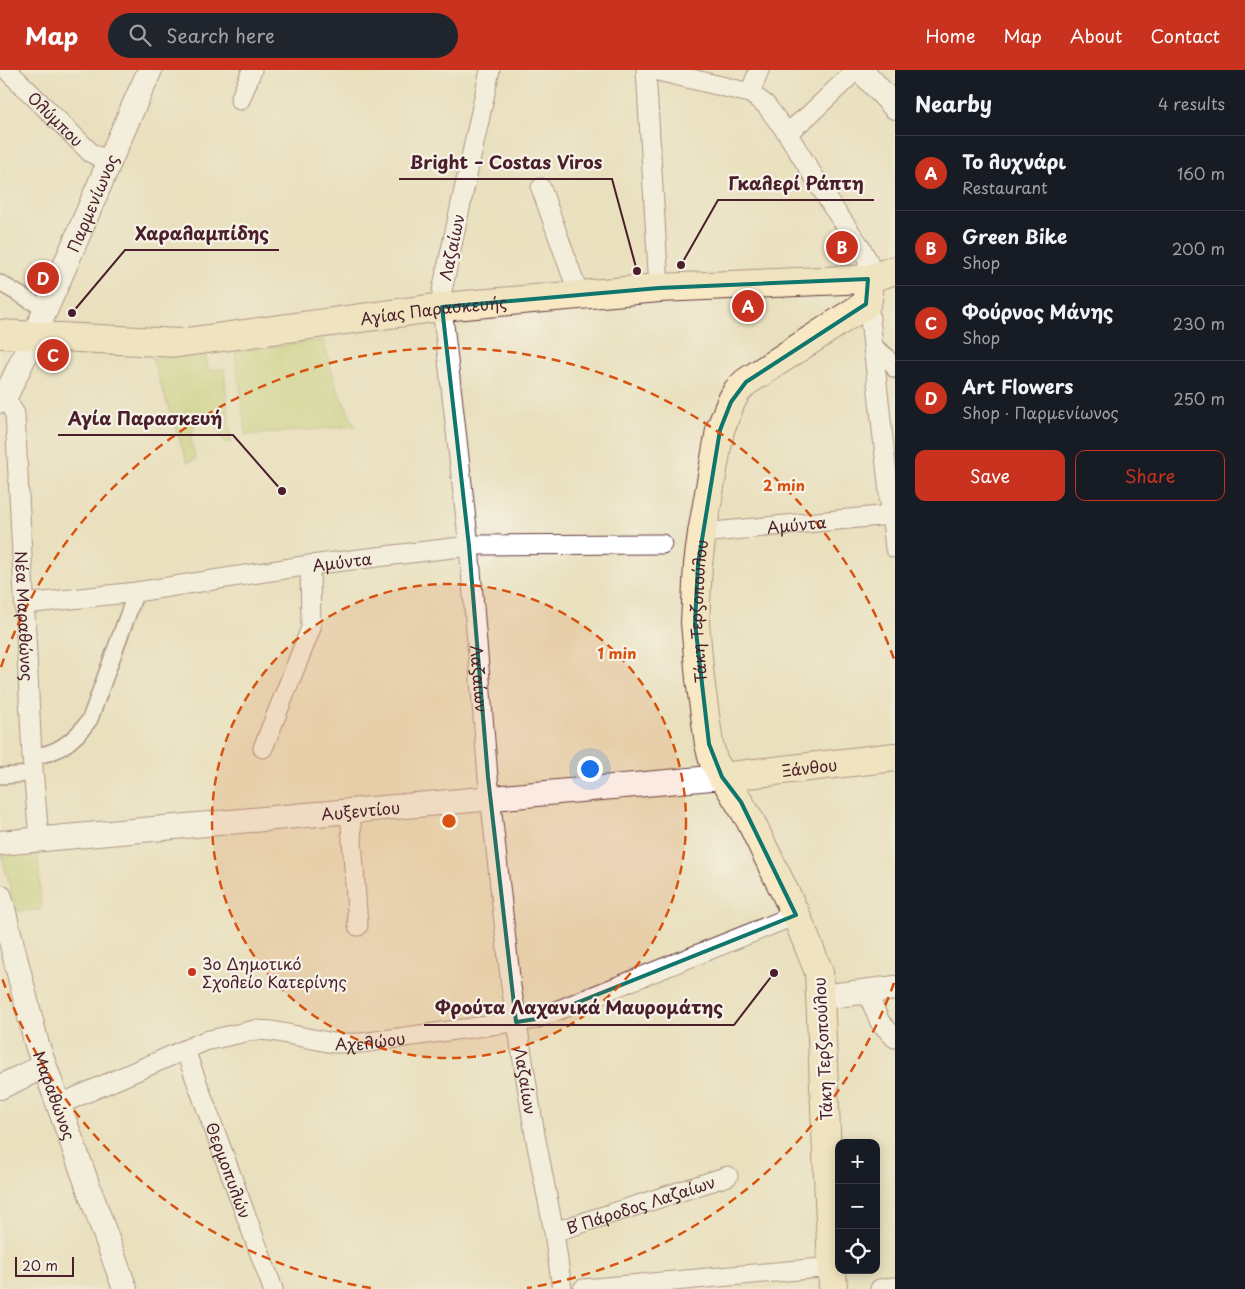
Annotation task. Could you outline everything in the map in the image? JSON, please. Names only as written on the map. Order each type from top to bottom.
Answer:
[{"type":"main road","name":"Τάκη Τερζοπούλου","points":[[833,1278],[821,998],[818,972],[796,915],[741,802],[722,777],[709,744],[695,623],[698,564],[720,430],[737,391],[746,382],[863,306],[868,289],[895,270]]},
{"type":"main road","name":"Αγίας Παρασκευής","points":[[0,334],[178,343],[442,307],[659,288],[868,289]]},
{"type":"main road","name":"Ξάνθου","points":[[722,777],[895,757]]},
{"type":"street","name":"Ολύμπου","points":[[7,70],[91,153],[108,161]]},
{"type":"street","name":"Παρμενίωνος","points":[[2,399],[35,336],[108,161],[150,70]]},
{"type":"street","points":[[240,100],[252,70]]},
{"type":"street","name":"Λαζαίων","points":[[490,70],[447,264],[442,291],[442,307],[469,546],[491,798],[516,1022],[554,1232],[562,1289]]},
{"type":"street","points":[[646,70],[659,288]]},
{"type":"street","points":[[654,70],[750,93],[766,105],[787,132],[868,261],[868,289],[890,515],[895,548]]},
{"type":"street","points":[[750,93],[759,70]]},
{"type":"street","points":[[787,132],[809,116],[856,70]]},
{"type":"street","points":[[861,70],[895,107]]},
{"type":"street","points":[[541,188],[580,295]]},
{"type":"street","points":[[0,283],[46,310]]},
{"type":"street","points":[[874,346],[887,356],[895,370]]},
{"type":"street","name":"Νέα Μαραθώνος","points":[[2,399],[15,414],[33,765],[39,839]]},
{"type":"street","name":"Αμύντα","points":[[702,534],[890,515]]},
{"type":"street","name":"Αμύντα","points":[[25,604],[136,592],[310,565],[469,546],[662,544]]},
{"type":"street","points":[[263,748],[311,628],[310,565]]},
{"type":"street","points":[[0,776],[33,765],[79,735],[90,719],[136,592]]},
{"type":"street","name":"Αυξεντίου","points":[[0,843],[722,777]]},
{"type":"street","points":[[350,811],[358,926]]},
{"type":"street","name":"Μαραθώνος","points":[[0,897],[44,1066],[125,1289]]},
{"type":"street","name":"Αχελώου","points":[[58,1105],[205,1041],[255,1030],[272,1031],[333,1043],[361,1043],[536,1019],[796,915]]},
{"type":"street","points":[[821,998],[895,988]]},
{"type":"street","points":[[867,992],[880,1022],[895,1038]]},
{"type":"street","name":"Θερμοπυλών","points":[[185,1050],[273,1289]]},
{"type":"street","points":[[0,1087],[44,1066]]},
{"type":"street","name":"Β΄ Πάροδος Λαζαίων","points":[[554,1232],[728,1176]]},
{"type":"street","points":[[583,1289],[833,1278]]},
{"type":"street","points":[[880,1289],[895,1287]]},
{"type":"highlighted area","points":[[868,279],[866,304],[746,382],[731,402],[720,430],[698,564],[695,623],[709,744],[722,777],[741,802],[796,915],[536,1019],[516,1022],[488,777],[469,546],[442,307],[659,288]]},
{"type":"green space","points":[[323,340],[337,389],[355,426],[246,435],[235,352]]},
{"type":"green space","points":[[205,355],[208,370],[224,369],[231,442],[224,442],[217,425],[207,421],[201,423],[193,430],[191,439],[196,460],[187,462],[152,358]]},
{"type":"green space","points":[[38,852],[41,910],[16,911],[2,855]]},
{"type":"place","name":"Green Bike","points":[[842,247]]},
{"type":"place","name":"Γκαλερί Ράπτη","points":[[681,265]]},
{"type":"place","name":"Bright – Costas Viros","points":[[637,271]]},
{"type":"place","name":"Art Flowers","points":[[43,278]]},
{"type":"place","name":"Το λυχνάρι","points":[[748,306]]},
{"type":"place","name":"Χαραλαμπίδης","points":[[72,313]]},
{"type":"place","name":"Φούρνος Μάνης","points":[[53,355]]},
{"type":"place","name":"Αγία Παρασκευή","points":[[282,491]]},
{"type":"place","name":"3ο Δημοτικό Σχολείο Κατερίνης","points":[[192,972]]},
{"type":"place","name":"Φρούτα Λαχανικά Μαυρομάτης","points":[[774,973]]}]
